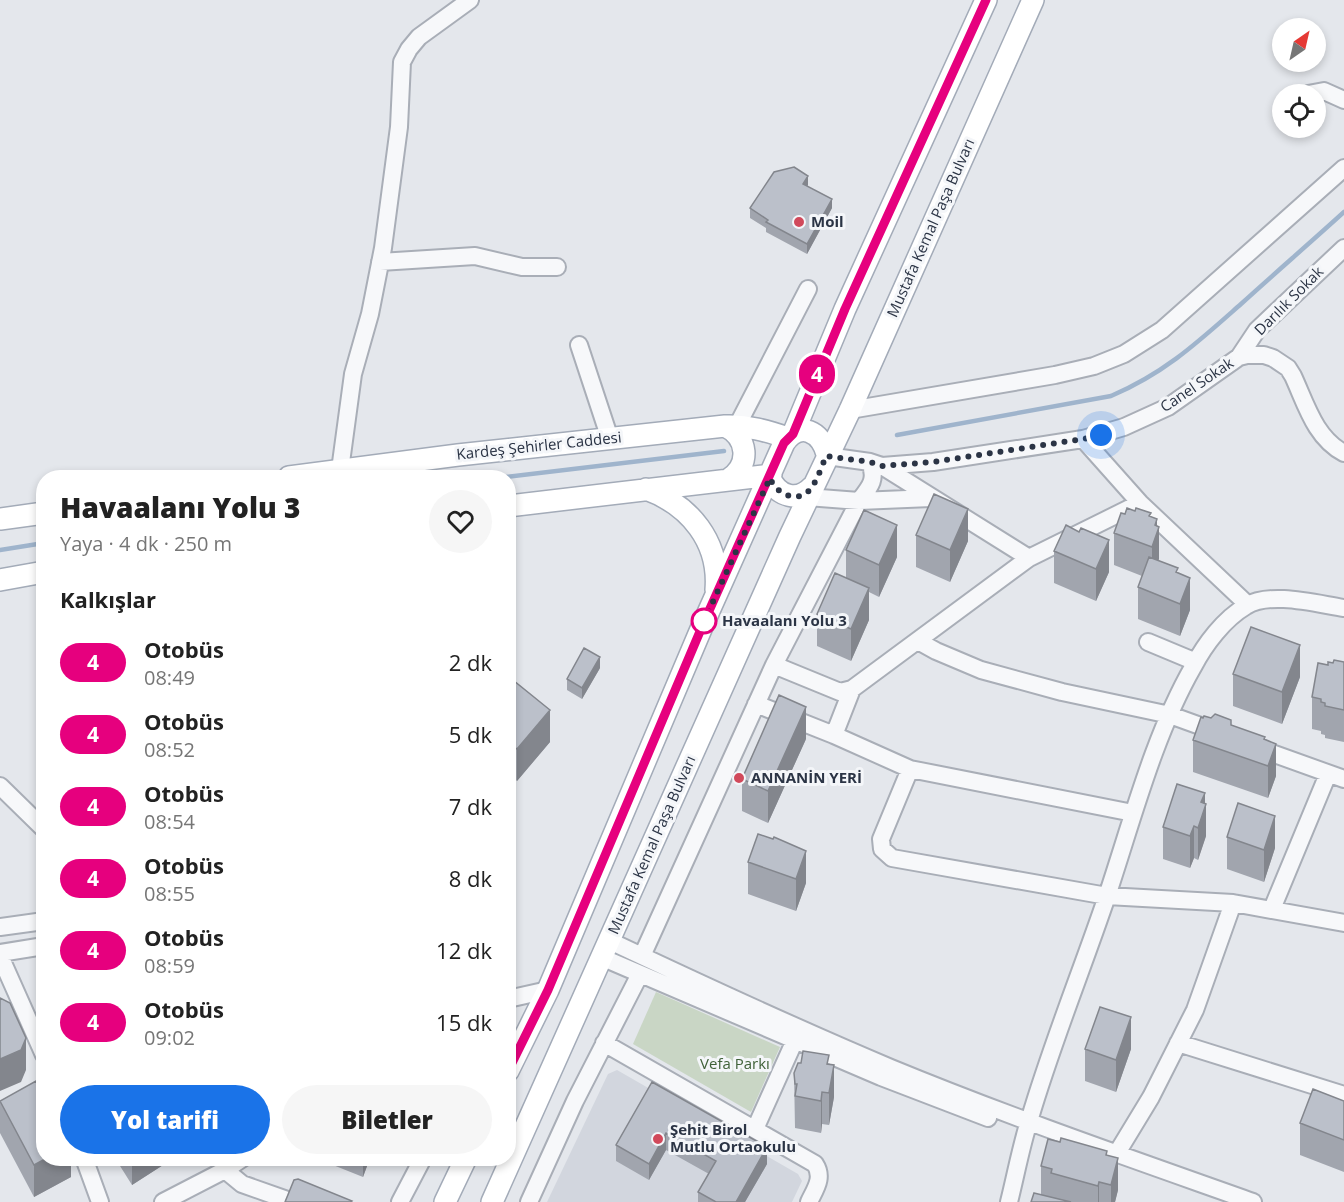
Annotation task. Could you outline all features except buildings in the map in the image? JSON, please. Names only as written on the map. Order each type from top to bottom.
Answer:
[{"type":"main road","points":[[516,1055],[548,990],[716,595],[986,0]]},
{"type":"main road","name":"Mustafa Kemal Paşa Bulvarı","points":[[827,455],[850,410],[1034,0]]},
{"type":"main road","points":[[729,479],[743,464],[745,451],[740,438],[731,426]]},
{"type":"main road","name":"Kardeş Şehirler Caddesi","points":[[340,470],[731,426],[790,436]]},
{"type":"main road","points":[[770,477],[775,488],[787,496],[798,496],[810,492],[827,455],[824,443],[816,435],[805,431],[790,436]]},
{"type":"main road","points":[[516,505],[729,479],[770,477]]},
{"type":"main road","points":[[645,489],[664,496],[681,507],[699,526],[714,559],[716,595]]},
{"type":"main road","name":"Mustafa Kemal Paşa Bulvarı","points":[[516,1149],[810,492]]},
{"type":"main road","points":[[0,519],[36,514]]},
{"type":"main road","points":[[0,580],[36,573]]},
{"type":"main road","points":[[445,1202],[462,1166]]},
{"type":"main road","name":"Mustafa Kemal Paşa Bulvarı","points":[[492,1202],[508,1166]]},
{"type":"street","points":[[340,470],[353,374],[370,314],[380,262],[399,127],[402,62],[419,37],[470,0]]},
{"type":"street","points":[[1326,92],[1344,100]]},
{"type":"street","points":[[850,410],[1055,375],[1094,366],[1124,354],[1162,330],[1344,168]]},
{"type":"street","name":"Darılık Sokak","points":[[1239,357],[1257,330],[1344,248]]},
{"type":"street","points":[[380,262],[475,256],[522,267],[557,267]]},
{"type":"street","points":[[731,426],[808,290]]},
{"type":"street","points":[[579,345],[610,439]]},
{"type":"street","name":"Canel Sokak","points":[[827,455],[876,464],[933,462],[1083,439],[1124,427],[1168,406],[1239,357],[1256,354],[1281,362],[1288,368],[1317,429],[1332,446],[1344,453]]},
{"type":"street","points":[[1083,439],[1140,503],[1248,605]]},
{"type":"street","points":[[928,496],[920,483],[923,473],[933,462]]},
{"type":"street","points":[[642,956],[774,665],[859,501],[870,488],[876,464],[1029,558]]},
{"type":"street","points":[[810,492],[859,501],[928,496]]},
{"type":"street","points":[[774,665],[840,692],[852,689],[1029,558],[1140,503]]},
{"type":"street","points":[[1009,1202],[1028,1126],[1133,813],[1170,715],[1196,662],[1225,624],[1256,601],[1273,599],[1344,608]]},
{"type":"street","points":[[918,640],[936,651],[981,670],[1062,692],[1170,715],[1336,777],[1272,909]]},
{"type":"street","points":[[1148,642],[1196,662]]},
{"type":"street","points":[[834,735],[852,689]]},
{"type":"street","points":[[756,704],[910,769],[1133,813]]},
{"type":"street","points":[[910,769],[881,839],[882,849],[892,858],[1107,896],[1233,903],[1344,923]]},
{"type":"street","points":[[0,786],[36,821]]},
{"type":"street","points":[[1117,1153],[1151,1097],[1195,1010],[1233,903]]},
{"type":"street","points":[[0,927],[36,922]]},
{"type":"street","points":[[36,948],[0,955],[36,1037]]},
{"type":"street","points":[[606,949],[642,956],[831,1042],[984,1105],[1028,1126],[1228,1201]]},
{"type":"street","points":[[606,949],[640,974],[891,1081],[1117,1153],[1253,1202]]},
{"type":"street","points":[[529,1202],[575,1101],[640,974]]},
{"type":"street","points":[[516,997],[548,990]]},
{"type":"street","points":[[755,1129],[795,1040]]},
{"type":"street","points":[[604,1043],[816,1164],[820,1174],[819,1180],[809,1202]]},
{"type":"street","points":[[1178,1043],[1344,1095]]},
{"type":"street","points":[[87,1166],[100,1202]]},
{"type":"street","points":[[171,1200],[227,1166]]},
{"type":"street","points":[[233,1166],[242,1184],[292,1202]]},
{"type":"street","points":[[400,1202],[419,1166]]},
{"type":"shaded area","name":"Şehit Birol Mutlu Ortaokulu","points":[[617,1070],[798,1174],[802,1181],[792,1202],[547,1202],[608,1074]]},
{"type":"green space","name":"Vefa Parkı","points":[[656,992],[780,1047],[751,1112],[633,1044]]},
{"type":"waterway","points":[[897,435],[1111,396],[1130,387],[1165,367],[1195,344],[1344,212]]},
{"type":"waterway","points":[[516,476],[724,451]]},
{"type":"waterway","points":[[0,550],[36,544]]},
{"type":"bus line","name":"4","points":[[516,1055],[548,990],[704,622],[784,443],[793,434],[845,309],[986,0]]},
{"type":"place","name":"Moil","points":[[799,222]]},
{"type":"place","name":"Havaalanı Yolu 3","points":[[704,621]]},
{"type":"place","name":"ANNANİN YERİ","points":[[739,778]]},
{"type":"place","name":"Şehit Birol Mutlu Ortaokulu","points":[[658,1139]]},
{"type":"route","points":[[704,621],[770,478],[771,483],[780,493],[792,497],[803,494],[812,487],[826,456],[870,462],[882,466],[933,462],[1101,435]]}]
